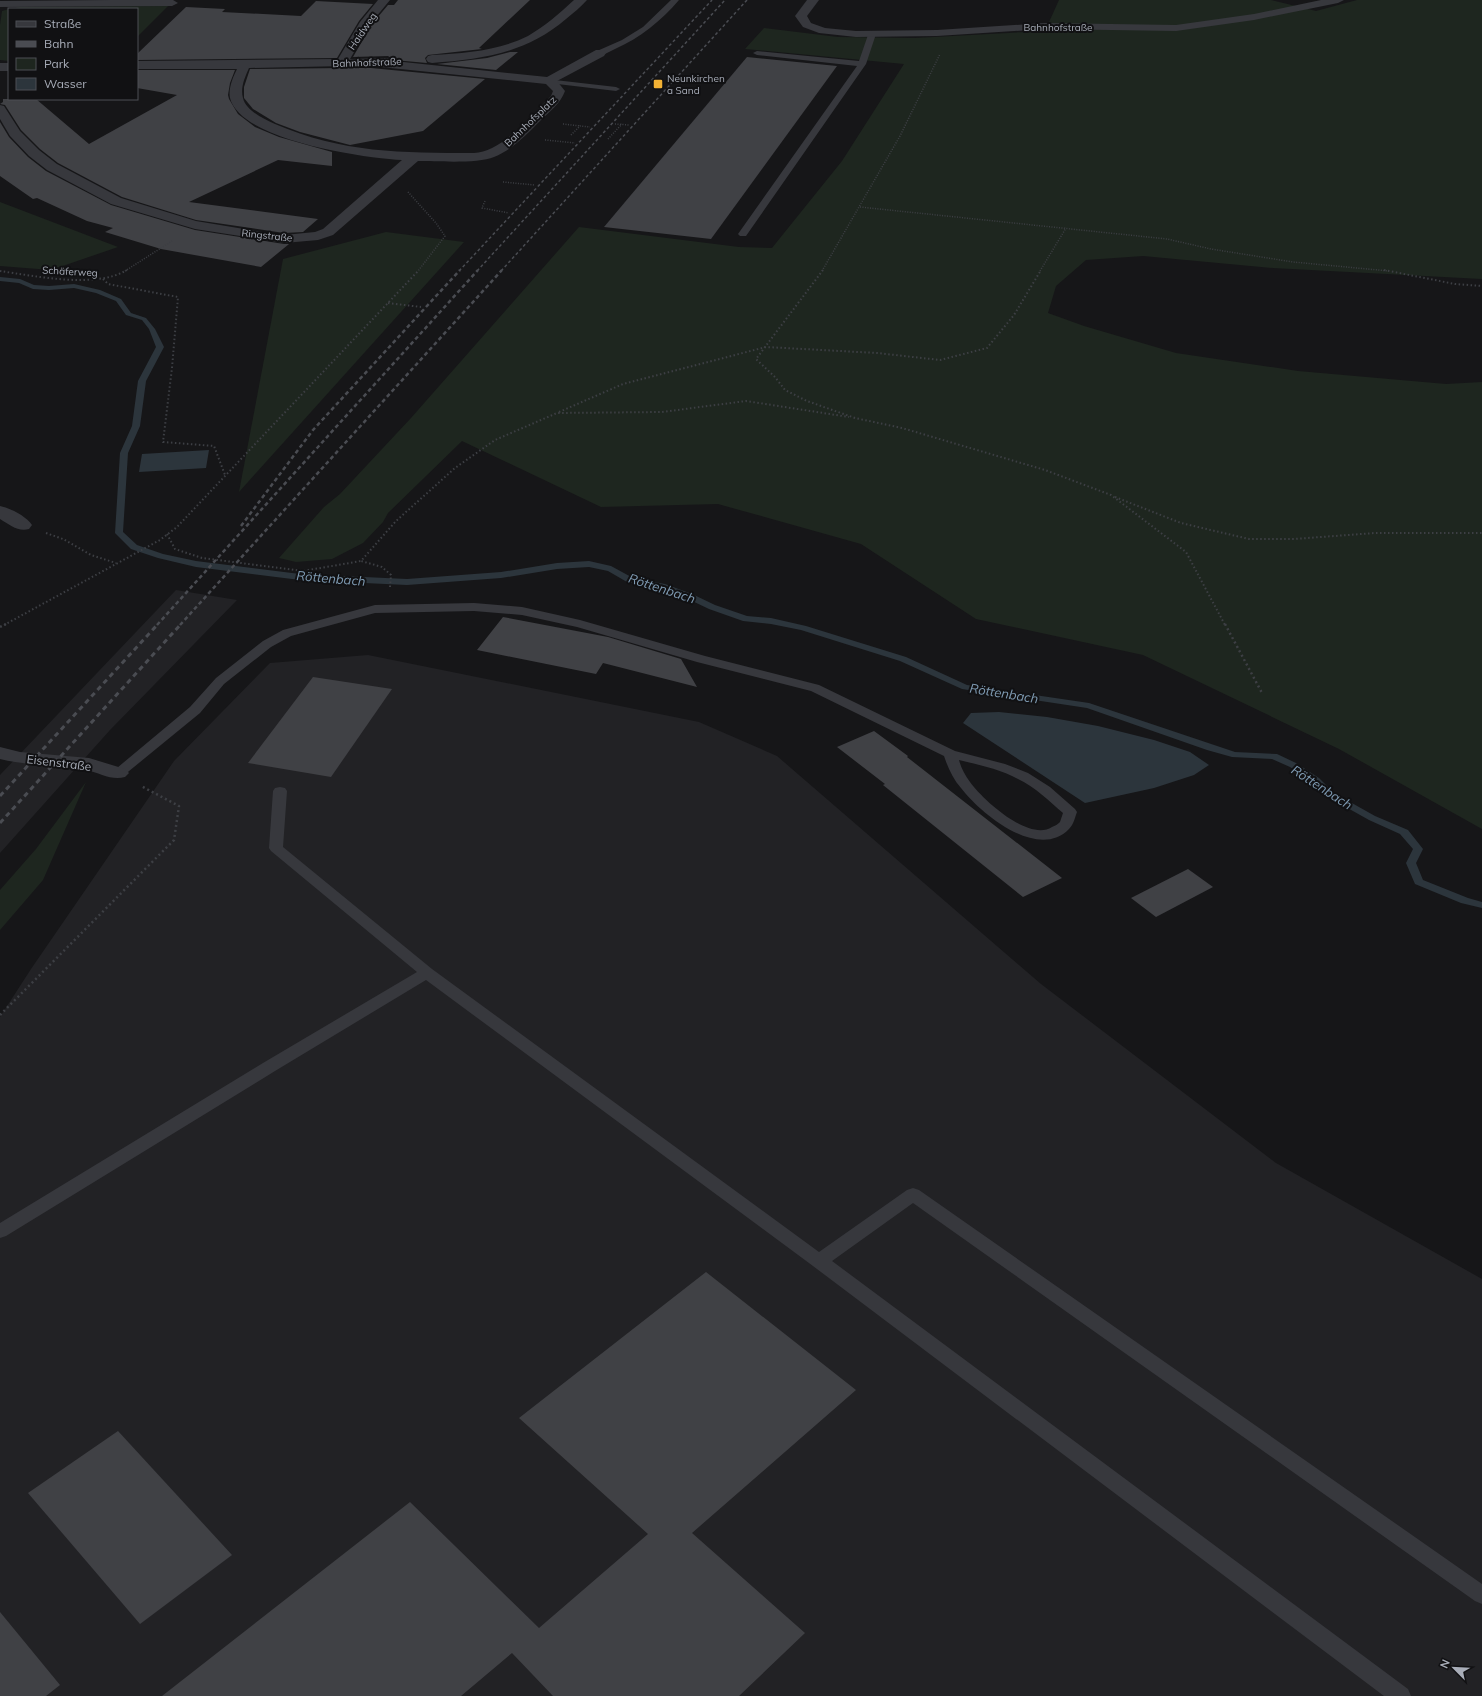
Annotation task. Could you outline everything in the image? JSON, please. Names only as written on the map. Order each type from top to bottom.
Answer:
[{"type":"street","name":"Haidweg","points":[[341,64],[366,22],[384,0]]},
{"type":"street","name":"Bahnhofstraße","points":[[138,65],[341,64],[455,57],[514,46],[532,38],[581,0]]},
{"type":"street","name":"Bahnhofstraße","points":[[813,0],[801,16],[807,25],[823,31],[856,34],[937,33],[1045,26],[1176,28],[1254,17],[1338,0]]},
{"type":"street","points":[[0,4],[172,3]]},
{"type":"street","name":"Bahnhofsplatz","points":[[549,81],[600,52]]},
{"type":"street","name":"Bahnhofsplatz","points":[[374,63],[549,81],[559,90],[557,97],[502,148],[486,156],[413,158]]},
{"type":"street","points":[[244,65],[238,82],[236,98],[244,111],[254,119],[285,134],[307,142],[350,152],[413,158]]},
{"type":"street","name":"Ringstraße","points":[[0,109],[15,133],[34,153],[52,167],[116,201],[196,225],[284,239],[318,236],[328,232],[413,158]]},
{"type":"street","points":[[0,511],[23,526]]},
{"type":"street","name":"Eisenstraße","points":[[0,753],[20,758],[89,764],[118,773]]},
{"type":"lane","points":[[600,52],[625,42],[646,30],[675,0]]},
{"type":"lane","points":[[743,234],[862,64],[872,34]]},
{"type":"lane","points":[[757,53],[862,64]]},
{"type":"lane","points":[[549,81],[616,89]]},
{"type":"lane","points":[[118,773],[195,710],[220,681],[267,644],[287,633],[375,609],[425,610],[474,607],[522,611],[580,624],[701,659],[815,688],[950,754],[1000,767],[1023,776],[1045,790],[1070,812],[1065,825],[1055,834],[1038,835],[1017,829],[1003,821],[974,796],[958,774],[950,754]]},
{"type":"lane","points":[[280,791],[276,848],[427,973],[819,1261],[1401,1696]]},
{"type":"lane","points":[[0,1231],[269,1067],[427,973]]},
{"type":"lane","points":[[819,1261],[914,1194],[1482,1595]]},
{"type":"path","points":[[855,418],[806,400],[785,390],[775,377],[756,359],[820,275],[900,136],[940,54]]},
{"type":"path","points":[[558,128],[563,124],[590,127]]},
{"type":"path","points":[[615,124],[630,125]]},
{"type":"path","points":[[608,139],[622,124]]},
{"type":"path","points":[[571,136],[580,126]]},
{"type":"path","points":[[540,139],[575,143]]},
{"type":"path","points":[[0,627],[160,540],[177,527],[423,265],[445,236],[436,223],[394,176]]},
{"type":"path","points":[[504,182],[535,185]]},
{"type":"path","points":[[485,201],[482,208],[509,213]]},
{"type":"path","points":[[860,207],[1167,239],[1211,249],[1293,262],[1380,269],[1455,284],[1482,286]]},
{"type":"path","name":"Schäferweg","points":[[0,271],[57,279],[102,279],[120,274],[196,225]]},
{"type":"path","points":[[362,561],[396,521],[455,468],[495,440],[622,384],[766,347],[876,353],[940,360],[987,348],[1014,315],[1066,228]]},
{"type":"path","points":[[102,279],[108,284],[178,297],[172,368],[162,442],[214,446],[225,475]]},
{"type":"path","points":[[388,303],[421,307]]},
{"type":"path","points":[[557,413],[662,412],[746,401],[855,418],[902,428],[1038,468],[1181,523],[1249,539],[1287,539],[1375,533],[1482,533]]},
{"type":"path","points":[[1111,495],[1186,552],[1262,693]]},
{"type":"path","points":[[23,526],[63,539],[91,555],[116,563]]},
{"type":"path","points":[[167,534],[175,549],[202,558],[303,571],[362,561],[382,567],[391,575],[390,585]]},
{"type":"path","points":[[0,1015],[174,840],[179,806],[118,773]]},
{"type":"shaded area","points":[[176,590],[237,600],[110,730],[0,853],[0,775]]},
{"type":"shaded area","points":[[368,655],[699,722],[777,756],[1041,984],[1276,1163],[1482,1279],[1482,1696],[0,1696],[0,1017],[31,969],[174,761],[270,663]]},
{"type":"green space","points":[[1059,0],[1271,0],[1316,11],[1357,0],[1482,0],[1482,279],[1273,268],[1143,256],[1086,260],[1056,286],[1048,313],[1084,326],[1176,353],[1298,371],[1446,384],[1482,382],[1482,829],[1339,749],[1143,655],[976,619],[861,544],[718,504],[601,507],[462,441],[388,513],[383,522],[363,543],[332,559],[296,562],[279,558],[324,507],[340,494],[411,418],[579,227],[739,247],[772,248],[842,161],[904,64],[745,49],[764,28],[838,37],[915,38],[1045,31]]},
{"type":"green space","points":[[168,6],[138,36],[138,8],[15,8]]},
{"type":"green space","points":[[8,9],[8,61],[0,60],[0,25],[2,11]]},
{"type":"green space","points":[[0,202],[118,247],[51,270],[0,266]]},
{"type":"green space","points":[[386,232],[464,242],[239,492],[283,259]]},
{"type":"green space","points":[[86,782],[43,880],[0,930],[0,890],[36,849]]},
{"type":"water","points":[[209,450],[206,468],[139,472],[142,454]]},
{"type":"water","points":[[999,712],[1047,717],[1098,726],[1154,740],[1190,752],[1209,765],[1194,775],[1154,788],[1085,803],[963,723],[971,713]]},
{"type":"building","points":[[398,0],[530,0],[479,48],[482,49],[428,55],[425,58],[427,63],[394,60],[388,56],[353,57],[372,24],[388,5],[394,5]]},
{"type":"building","points":[[316,1],[373,4],[359,21],[337,58],[138,60],[138,53],[186,7],[225,9],[222,12],[301,16]]},
{"type":"building","points":[[510,52],[518,52],[496,70],[437,64],[487,58]]},
{"type":"building","points":[[747,57],[837,66],[711,239],[604,227]]},
{"type":"building","points":[[371,68],[485,79],[423,131],[350,145],[300,132],[276,123],[253,109],[244,98],[244,87],[250,69]]},
{"type":"building","points":[[138,70],[235,70],[230,83],[228,95],[238,114],[255,127],[279,137],[332,152],[332,166],[278,160],[189,202],[318,219],[303,232],[284,233],[196,220],[122,197],[58,163],[40,149],[21,130],[5,105],[0,104],[3,102],[3,99],[37,100],[89,144],[177,95],[138,88]]},
{"type":"building","points":[[0,122],[9,137],[28,157],[46,171],[111,205],[195,230],[289,244],[261,267],[161,249],[105,232],[113,228],[87,221],[37,198],[33,199],[0,176]]},
{"type":"building","points":[[503,617],[608,637],[681,659],[697,687],[603,663],[596,674],[477,650]]},
{"type":"building","points":[[313,677],[392,689],[331,777],[248,763]]},
{"type":"building","points":[[874,731],[908,756],[907,757],[1062,878],[1023,897],[883,785],[885,784],[837,747]]},
{"type":"building","points":[[1188,869],[1213,887],[1156,917],[1131,898]]},
{"type":"building","points":[[706,1272],[856,1390],[692,1533],[805,1633],[739,1696],[553,1696],[512,1653],[461,1696],[162,1696],[410,1502],[539,1628],[648,1534],[519,1418]]},
{"type":"building","points":[[118,1431],[232,1555],[140,1624],[28,1493]]},
{"type":"building","points":[[0,1612],[60,1685],[46,1696],[0,1696]]},
{"type":"waterway","name":"Röttenbach","points":[[0,279],[20,281],[33,287],[49,288],[74,286],[98,291],[119,300],[128,314],[144,319],[152,329],[160,347],[142,381],[136,426],[124,453],[119,533],[134,547],[161,556],[196,564],[300,577],[363,581],[407,582],[501,575],[557,566],[589,564],[611,569],[630,580],[662,586],[689,596],[712,607],[746,619],[771,621],[803,628],[903,659],[965,687],[1089,706],[1210,748],[1235,755],[1274,756],[1293,765],[1316,780],[1331,795],[1372,818],[1404,832],[1418,849],[1411,863],[1419,882],[1465,901],[1482,905]]},
{"type":"railway","points":[[459,271],[712,0]]},
{"type":"railway","points":[[477,271],[725,0]]},
{"type":"railway","points":[[501,271],[747,0]]},
{"type":"railway","points":[[241,526],[313,430],[460,270]]},
{"type":"railway","points":[[157,625],[478,270]]},
{"type":"railway","points":[[180,625],[502,270]]},
{"type":"railway","points":[[0,796],[158,624]]},
{"type":"railway","points":[[0,823],[181,624]]},
{"type":"place","name":"Neunkirchen a Sand","points":[[658,84]]}]
